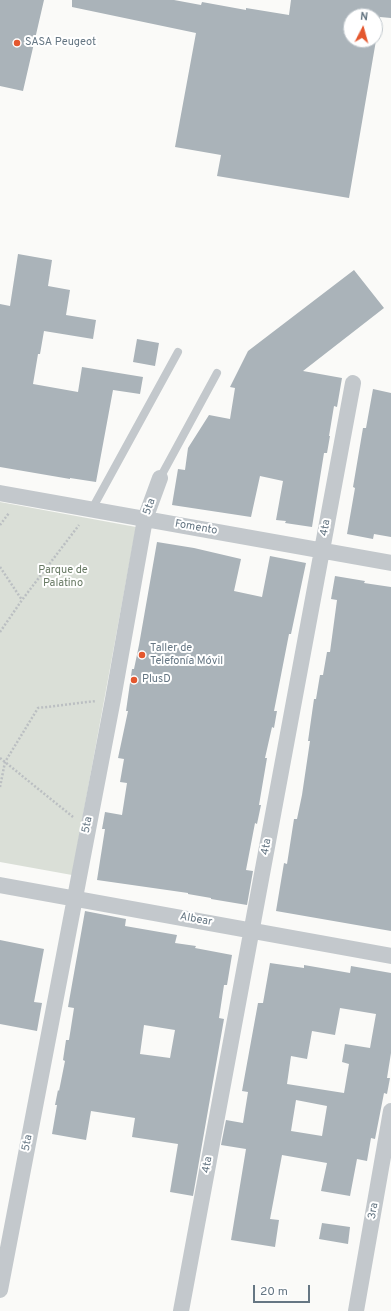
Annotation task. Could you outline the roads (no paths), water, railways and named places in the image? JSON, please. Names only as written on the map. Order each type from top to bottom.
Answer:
[{"type":"street","name":"4ta","points":[[181,1311],[353,383]]},
{"type":"street","name":"5ta","points":[[0,1290],[113,699],[145,519],[160,478]]},
{"type":"street","name":"Fomento","points":[[0,493],[391,563]]},
{"type":"street","name":"Albear","points":[[0,885],[391,956]]},
{"type":"street","name":"3ra","points":[[356,1311],[391,1111]]},
{"type":"lane","points":[[92,509],[178,352]]},
{"type":"lane","name":"5ta","points":[[160,478],[217,373]]},
{"type":"place","name":"SASA Peugeot","points":[[17,43]]},
{"type":"place","name":"Taller de Telefonía Móvil","points":[[142,655]]},
{"type":"place","name":"PlusD","points":[[134,680]]},
{"type":"park label","name":"Parque de Palatino","points":[[63,577]]}]
